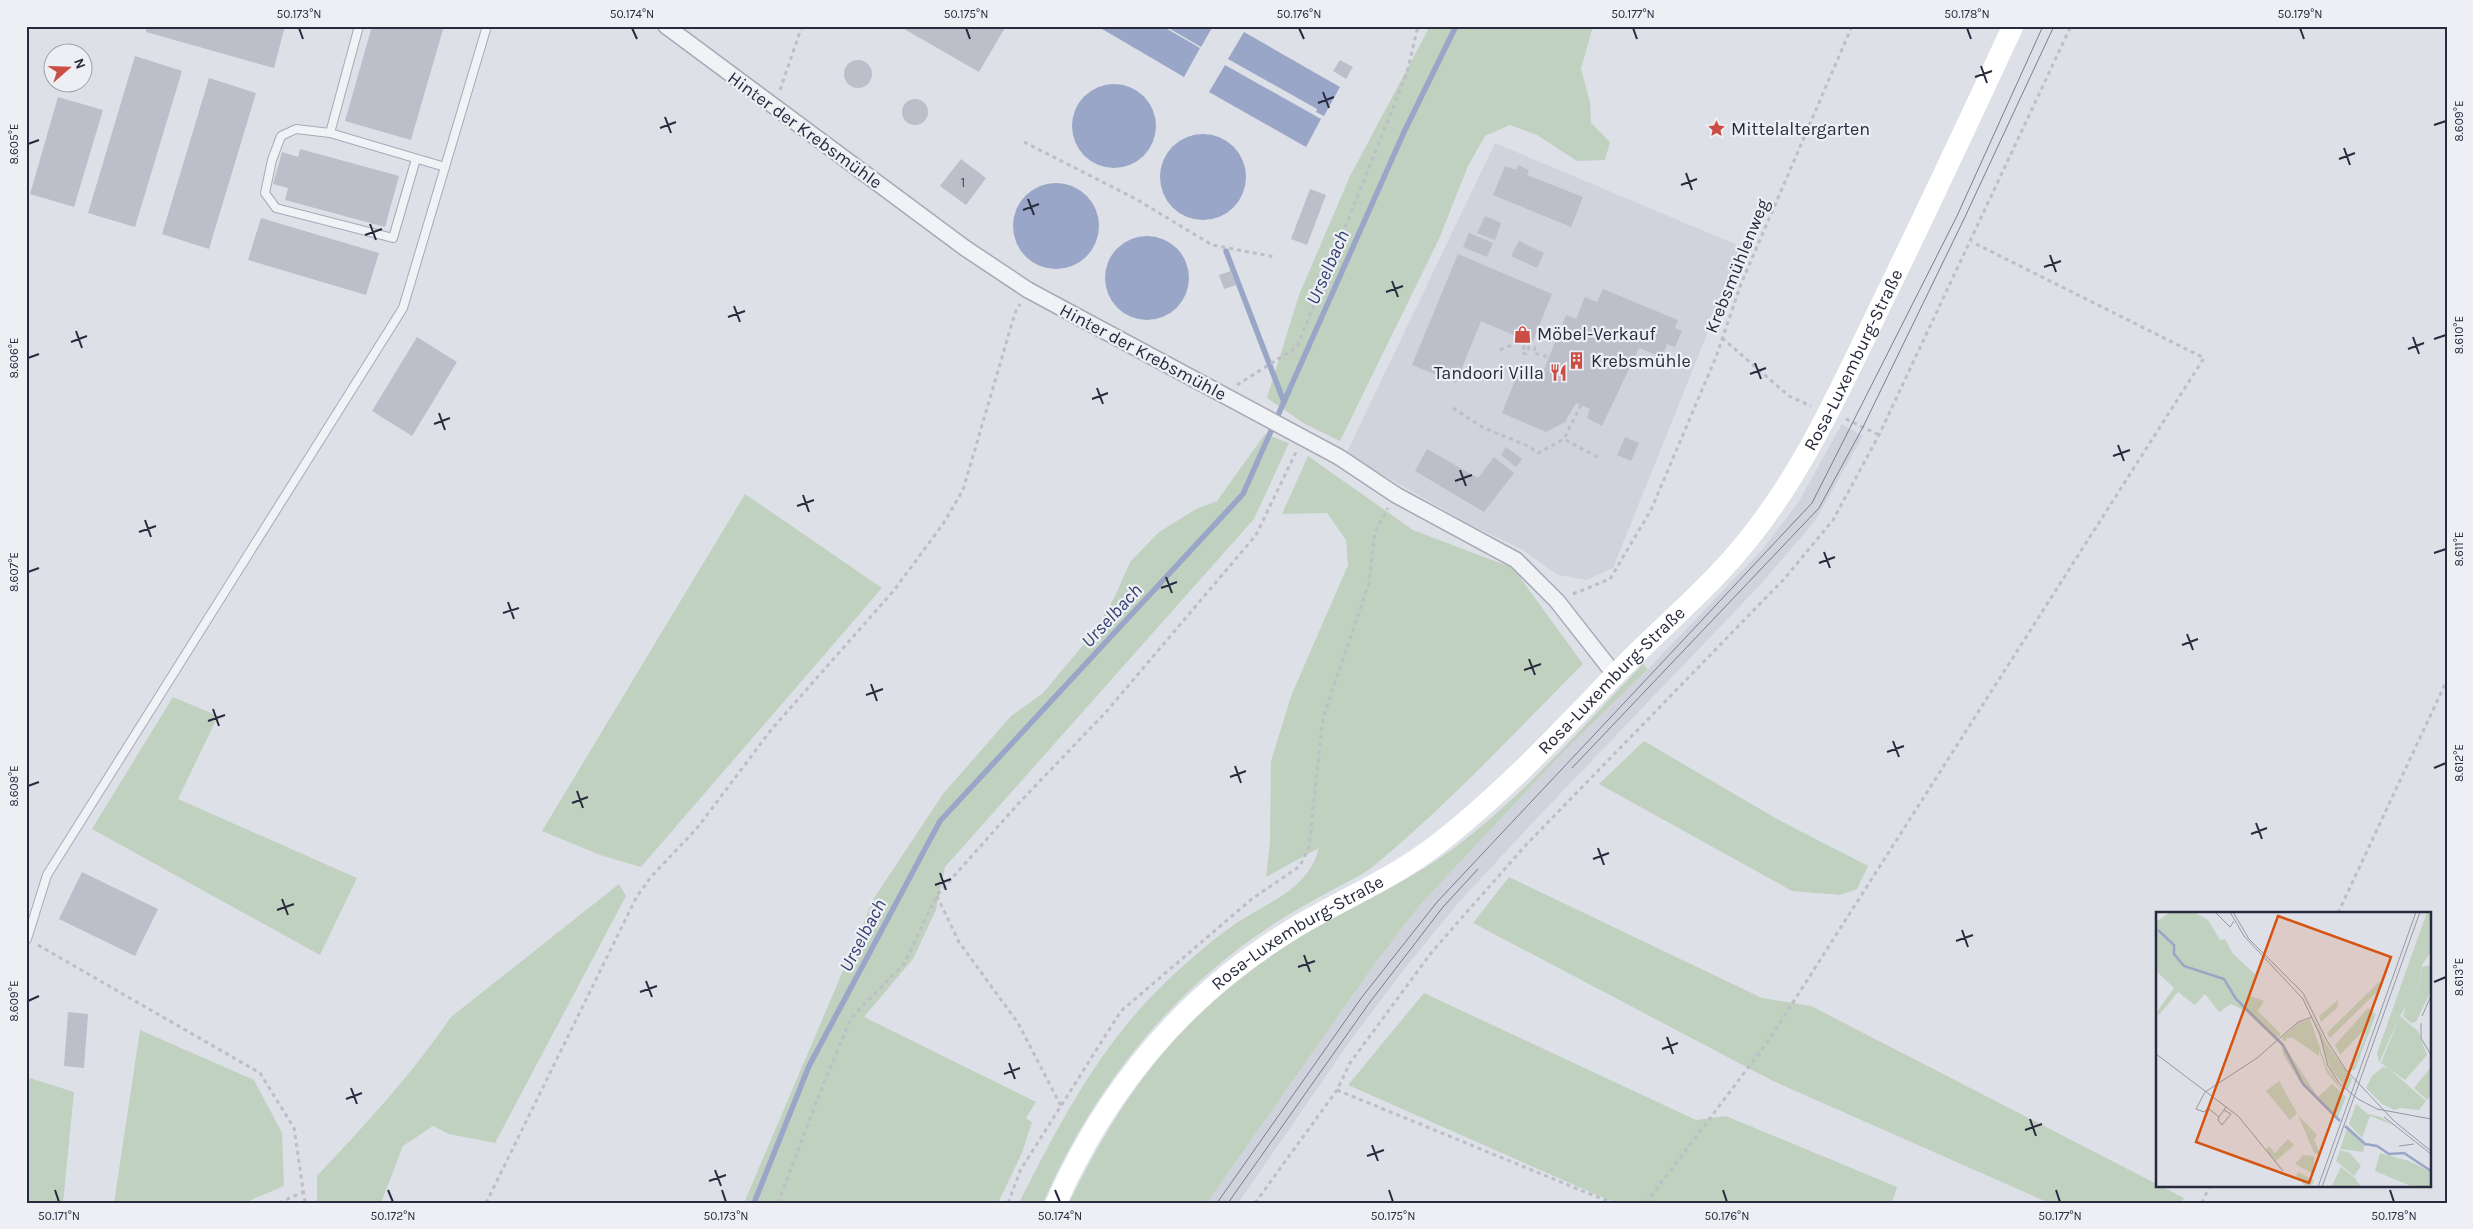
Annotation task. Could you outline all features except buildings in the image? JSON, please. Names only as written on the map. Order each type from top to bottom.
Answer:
[{"type":"main road","name":"Rosa-Luxemburg-Straße","points":[[1056,1203],[1072,1167],[1105,1109],[1144,1056],[1193,1004],[1239,966],[1292,930],[1415,862],[1468,820],[1557,736],[1615,675],[1720,572],[1756,530],[1793,479],[1824,408],[2013,26]]},
{"type":"street","name":"Hinter der Krebsmühle","points":[[666,26],[965,248],[1028,290],[1288,432],[1339,457],[1396,494],[1516,560],[1557,601],[1615,675]]},
{"type":"lane","points":[[330,133],[359,26]]},
{"type":"lane","points":[[27,939],[48,875],[403,308],[487,26]]},
{"type":"lane","points":[[416,158],[393,238],[276,208],[265,193],[272,160],[280,136],[296,130],[330,133],[416,158],[444,167]]},
{"type":"path","points":[[774,107],[802,26]]},
{"type":"path","points":[[1221,394],[1273,364],[1296,347],[1407,73],[1418,26]]},
{"type":"path","name":"Krebsmühlenweg","points":[[1567,597],[1610,579],[1651,510],[1722,338],[1741,284],[1852,26]]},
{"type":"path","points":[[1255,1203],[1337,1090],[1350,1063],[1431,953],[1524,847],[1785,578],[1833,520],[1879,436],[1972,242],[2071,26]]},
{"type":"path","points":[[1024,142],[1136,198],[1212,245],[1275,256]]},
{"type":"path","points":[[1646,1203],[1769,1040],[2204,358],[1972,242]]},
{"type":"path","points":[[486,1203],[636,898],[650,878],[698,827],[771,730],[895,589],[942,524],[963,490],[1015,313],[1028,290]]},
{"type":"path","points":[[1722,338],[1789,396],[1802,403],[1824,408],[1879,436]]},
{"type":"path","points":[[1500,350],[1522,341],[1526,342],[1522,353],[1526,354],[1529,346],[1535,348],[1534,353],[1549,357]]},
{"type":"path","points":[[1453,408],[1482,427],[1528,446],[1538,453],[1564,438],[1581,405]]},
{"type":"path","points":[[778,1203],[819,1094],[851,1018],[904,964],[937,895],[1018,804],[1106,712],[1256,535],[1303,438]]},
{"type":"path","points":[[1564,438],[1599,458]]},
{"type":"path","points":[[1008,1203],[1021,1169],[1121,1011],[1253,898],[1300,866],[1308,847],[1323,718],[1369,583],[1375,532],[1396,494]]},
{"type":"path","points":[[2338,912],[2447,680]]},
{"type":"path","points":[[937,895],[959,942],[1018,1023],[1061,1106]]},
{"type":"path","points":[[27,939],[260,1073],[294,1128],[305,1191],[305,1203]]},
{"type":"path","points":[[1337,1090],[1612,1203]]},
{"type":"path","points":[[2202,1203],[2210,1186]]},
{"type":"path","points":[[279,1203],[305,1191]]},
{"type":"shaded area","name":"Krebsmühle","points":[[1495,143],[1742,247],[1613,568],[1587,580],[1558,575],[1521,549],[1469,524],[1346,454]]},
{"type":"shaded area","points":[[1842,424],[1863,436],[1815,521],[1761,584],[1459,902],[1409,963],[1353,1037],[1238,1203],[1207,1203],[1369,972],[1418,907],[1565,750],[1648,669],[1762,550],[1799,501]]},
{"type":"green space","points":[[1430,26],[1593,26],[1581,69],[1590,102],[1591,123],[1610,142],[1605,160],[1577,161],[1537,135],[1510,125],[1485,136],[1468,166],[1439,239],[1340,441],[1305,424],[1267,398],[1299,295],[1350,176]]},
{"type":"green space","points":[[1265,434],[1289,443],[1254,519],[945,867],[936,910],[913,959],[864,1017],[1036,1102],[1026,1118],[1032,1122],[1022,1153],[998,1203],[744,1203],[874,898],[943,794],[1011,716],[1043,693],[1095,631],[1116,594],[1130,562],[1159,532],[1198,508],[1217,501]]},
{"type":"green space","points":[[1308,456],[1413,530],[1513,568],[1583,664],[1426,821],[1370,869],[1269,927],[1232,954],[1198,983],[1136,1048],[1109,1085],[1084,1122],[1062,1162],[1043,1203],[1019,1203],[1066,1113],[1102,1057],[1144,1004],[1200,951],[1235,924],[1285,894],[1296,885],[1314,862],[1319,848],[1266,877],[1270,841],[1271,761],[1291,696],[1348,565],[1346,540],[1327,513],[1282,514]]},
{"type":"green space","points":[[745,494],[882,588],[641,867],[600,855],[542,831]]},
{"type":"green space","points":[[1643,664],[1648,669],[1565,750],[1418,907],[1369,972],[1207,1203],[1069,1203],[1091,1160],[1138,1085],[1164,1052],[1193,1021],[1224,992],[1260,964],[1300,937],[1414,875],[1450,851],[1502,808],[1550,762]]},
{"type":"green space","points":[[173,697],[218,716],[178,799],[357,878],[320,955],[92,829]]},
{"type":"green space","points":[[1644,741],[1777,819],[1868,866],[1857,889],[1840,895],[1792,891],[1599,784]]},
{"type":"green space","points":[[1509,877],[1762,998],[1811,1006],[2156,1184],[2156,1186],[2161,1186],[2184,1198],[2181,1203],[2049,1203],[1773,1081],[1473,923]]},
{"type":"green space","points":[[619,884],[626,896],[495,1143],[449,1134],[433,1126],[403,1146],[381,1203],[317,1203],[317,1176],[404,1079],[451,1017]]},
{"type":"green space","points":[[1424,993],[1696,1120],[1726,1116],[1897,1187],[1892,1203],[1615,1203],[1348,1085]]},
{"type":"green space","points":[[140,1030],[254,1080],[282,1133],[284,1186],[244,1203],[114,1203]]},
{"type":"green space","points":[[30,1078],[74,1092],[63,1203],[26,1203],[26,1085]]},
{"type":"water","points":[[1097,26],[1162,26],[1200,48],[1184,77]]},
{"type":"water","points":[[1165,26],[1213,26],[1201,47]]},
{"type":"water","points":[[1244,32],[1340,87],[1324,116],[1316,112],[1317,109],[1228,59]]},
{"type":"water","points":[[1225,65],[1321,119],[1306,147],[1209,92]]},
{"type":"water","points":[[1106,84],[1122,84],[1138,91],[1149,102],[1156,118],[1153,142],[1144,156],[1138,161],[1122,168],[1106,168],[1090,161],[1079,150],[1072,134],[1072,118],[1079,102],[1090,91]]},
{"type":"water","points":[[1203,134],[1219,138],[1233,147],[1242,161],[1246,177],[1242,193],[1233,207],[1219,216],[1203,220],[1187,216],[1173,207],[1164,193],[1160,177],[1164,161],[1173,147],[1187,138]]},
{"type":"water","points":[[1056,183],[1072,187],[1086,196],[1095,210],[1099,226],[1095,242],[1086,256],[1072,265],[1056,269],[1040,265],[1026,256],[1017,242],[1013,226],[1017,210],[1026,196],[1040,187]]},
{"type":"water","points":[[1147,236],[1163,239],[1177,248],[1186,262],[1189,278],[1186,294],[1177,308],[1163,317],[1147,320],[1131,317],[1117,308],[1108,294],[1105,278],[1108,262],[1117,248],[1131,239]]},
{"type":"waterway","name":"Urselbach","points":[[754,1203],[809,1066],[940,821],[1243,494],[1404,132],[1456,26]]},
{"type":"waterway","points":[[1226,251],[1284,402]]},
{"type":"tram line","points":[[1217,1203],[1362,997],[1437,902],[1812,503],[1957,216],[2043,26]]},
{"type":"tram line","points":[[1572,768],[1819,508],[1863,427],[1964,219],[2054,26]]},
{"type":"tram line","points":[[1228,1203],[1370,1002],[1443,907],[1478,869]]},
{"type":"place","name":"Mittelaltergarten","points":[[1717,129]]},
{"type":"place","name":"Möbel-Verkauf","points":[[1523,334]]},
{"type":"place","name":"Krebsmühle","points":[[1577,361]]},
{"type":"place","name":"Tandoori Villa","points":[[1558,373]]}]
